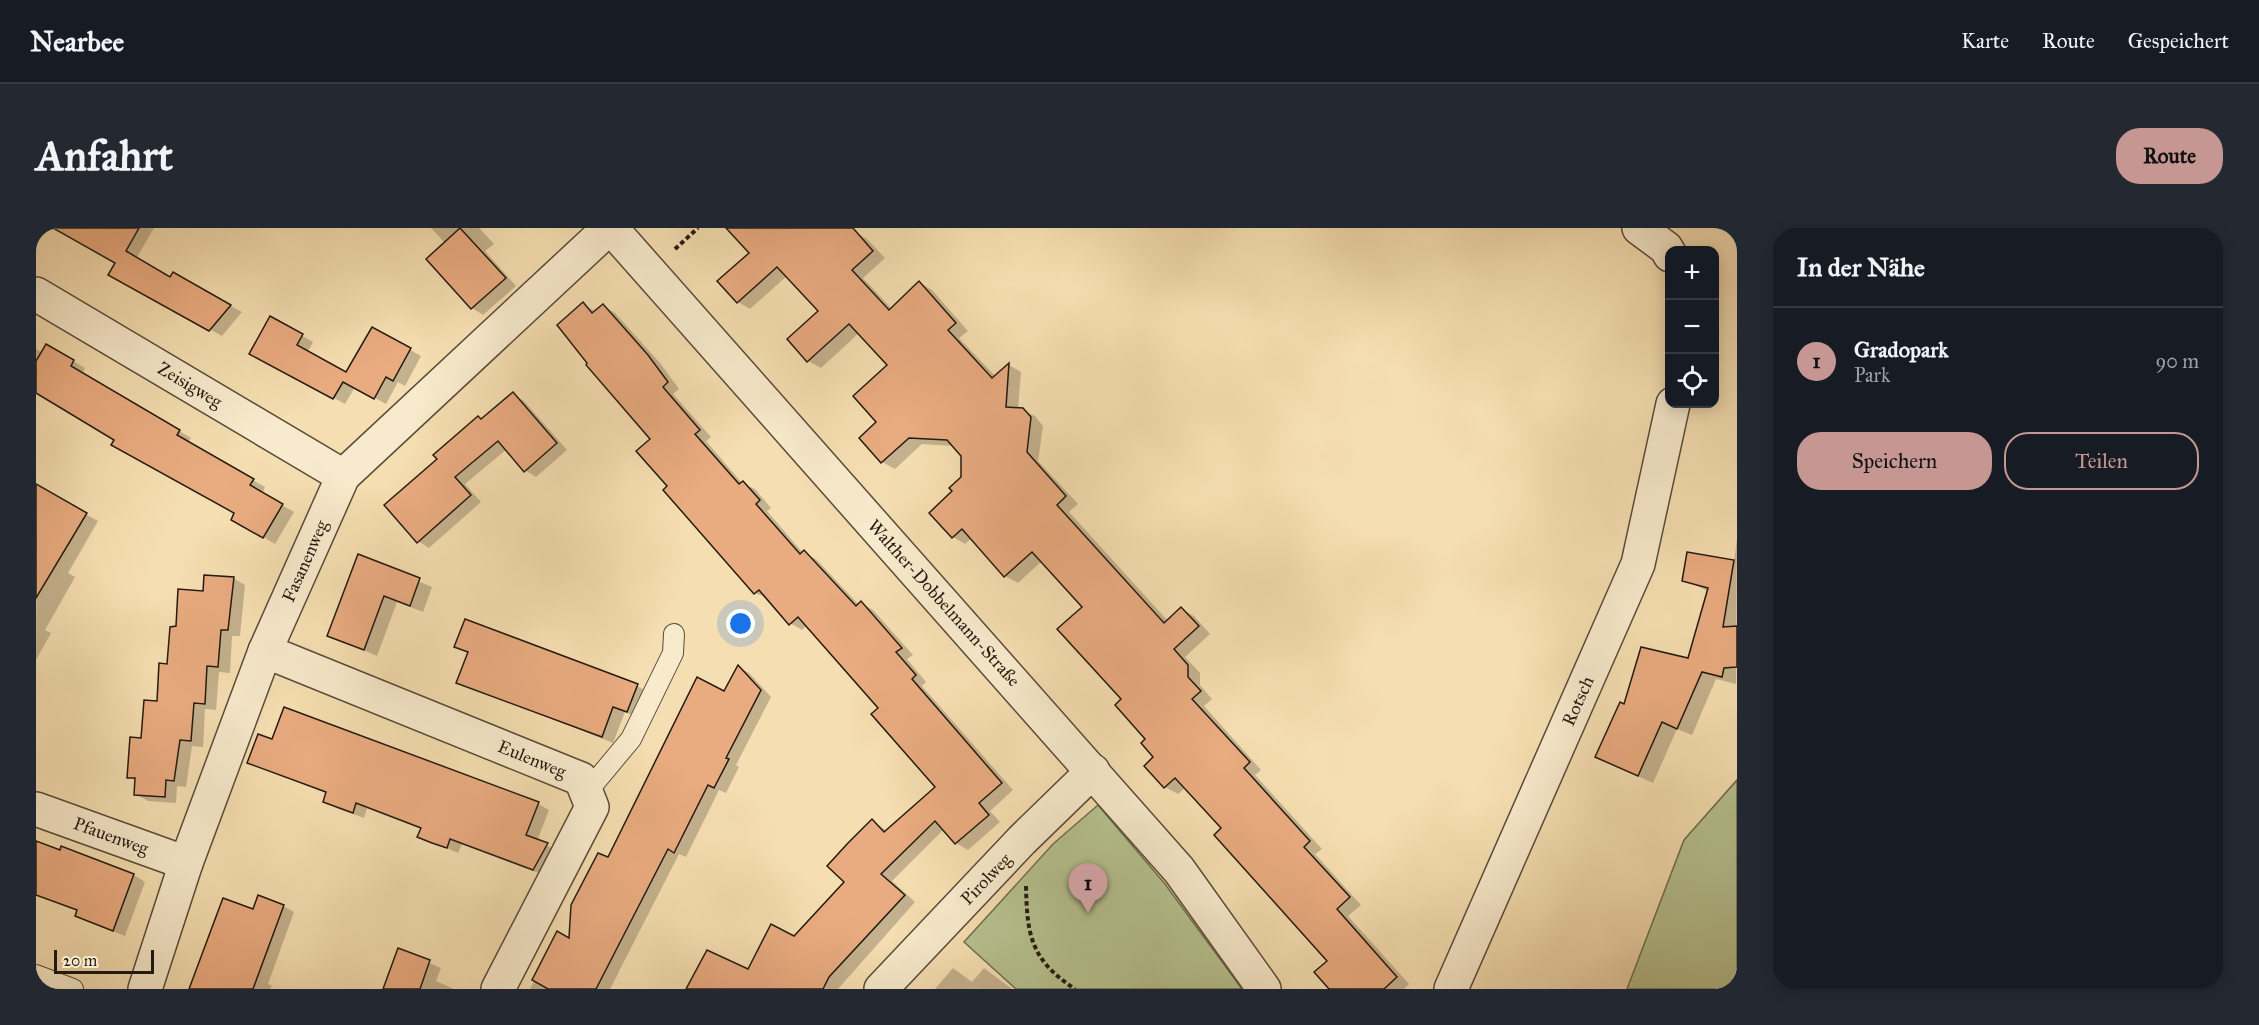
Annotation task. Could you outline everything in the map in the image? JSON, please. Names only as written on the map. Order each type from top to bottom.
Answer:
[{"type":"street","name":"Fasanenweg","points":[[145,989],[186,863],[265,651],[343,476],[610,228]]},
{"type":"street","name":"Walther-Dobbelmann-Straße","points":[[610,228],[1179,870],[1264,989]]},
{"type":"street","points":[[1639,228],[1665,247]]},
{"type":"street","name":"Zeisigweg","points":[[36,294],[343,476]]},
{"type":"street","name":"Rotsch","points":[[1451,989],[1638,564],[1672,408]]},
{"type":"street","name":"Eulenweg","points":[[265,651],[580,779],[592,807],[498,989]]},
{"type":"street","name":"Pirolweg","points":[[881,989],[1023,840],[1093,771]]},
{"type":"street","name":"Pfauenweg","points":[[36,809],[186,863]]},
{"type":"lane","points":[[586,793],[631,739],[673,653],[674,634]]},
{"type":"lane","points":[[36,975],[73,989]]},
{"type":"path","points":[[1023,840],[1027,916],[1034,945],[1047,968],[1075,989]]},
{"type":"green space","points":[[1737,780],[1737,989],[1627,989],[1684,840]]},
{"type":"green space","points":[[1098,805],[1165,884],[1242,989],[1016,989],[964,942],[1053,844]]},
{"type":"building","points":[[53,228],[139,228],[126,251],[170,277],[173,272],[231,305],[209,331],[108,275],[115,263]]},
{"type":"building","points":[[460,228],[506,278],[471,309],[426,259]]},
{"type":"building","points":[[726,228],[853,228],[873,251],[852,270],[889,310],[919,281],[956,323],[948,330],[992,378],[1009,363],[1006,407],[1023,408],[1031,417],[1027,452],[1066,496],[1057,505],[1164,623],[1181,607],[1199,626],[1174,649],[1188,665],[1188,677],[1201,691],[1192,699],[1250,762],[1244,768],[1310,841],[1304,847],[1350,897],[1337,909],[1397,977],[1384,989],[1329,989],[1314,972],[1327,961],[1214,835],[1221,828],[1175,778],[1164,788],[1144,766],[1153,757],[1141,743],[1145,739],[1115,705],[1121,699],[1057,629],[1082,607],[1032,552],[1004,577],[962,529],[952,538],[929,513],[952,491],[949,488],[961,477],[961,456],[947,440],[909,438],[881,463],[859,438],[876,422],[853,396],[887,365],[849,324],[807,362],[787,339],[818,311],[777,267],[737,303],[717,281],[749,253]]},
{"type":"building","points":[[583,302],[592,313],[603,304],[648,355],[668,382],[663,387],[700,430],[695,434],[739,484],[743,481],[760,500],[756,504],[800,554],[804,550],[856,606],[861,601],[902,648],[896,652],[916,675],[912,679],[1002,783],[979,803],[989,815],[955,844],[935,821],[881,874],[905,895],[829,977],[823,989],[686,989],[707,950],[748,969],[771,924],[794,936],[844,882],[827,866],[848,843],[872,819],[884,832],[935,787],[871,714],[878,708],[798,617],[789,625],[759,590],[754,594],[663,490],[667,486],[636,451],[650,439],[586,365],[587,363],[557,325]]},
{"type":"building","points":[[270,316],[303,334],[297,345],[346,372],[372,327],[411,348],[393,381],[386,377],[374,399],[343,382],[333,399],[249,354]]},
{"type":"building","points":[[46,344],[74,360],[71,366],[180,430],[177,435],[254,479],[250,485],[283,504],[263,538],[231,520],[234,513],[111,445],[114,440],[36,393],[36,361]]},
{"type":"building","points":[[513,392],[557,443],[524,472],[498,441],[455,477],[471,495],[417,543],[384,505],[437,459],[433,455],[478,416],[481,419]]},
{"type":"building","points":[[36,484],[87,513],[36,598]]},
{"type":"building","points":[[1687,552],[1734,560],[1723,627],[1737,626],[1737,667],[1724,668],[1722,677],[1702,672],[1677,729],[1662,722],[1638,776],[1595,757],[1620,702],[1624,704],[1641,647],[1688,658],[1708,588],[1682,581]]},
{"type":"building","points":[[358,554],[420,578],[410,606],[384,596],[364,650],[327,636]]},
{"type":"building","points":[[204,575],[234,577],[228,630],[221,630],[218,667],[207,666],[205,704],[194,703],[191,741],[180,740],[174,781],[166,780],[165,797],[134,795],[135,778],[127,778],[130,737],[141,738],[144,700],[157,701],[159,663],[167,664],[170,627],[176,626],[178,589],[203,591]]},
{"type":"building","points":[[465,619],[638,684],[627,712],[613,707],[602,737],[456,683],[468,652],[454,647]]},
{"type":"building","points":[[738,665],[761,690],[726,758],[729,759],[714,788],[708,785],[674,853],[668,849],[596,989],[548,989],[532,980],[557,931],[569,938],[571,905],[598,853],[608,857],[697,677],[724,691]]},
{"type":"building","points":[[284,707],[539,802],[526,835],[548,843],[533,870],[450,839],[447,848],[432,843],[417,837],[421,828],[356,803],[353,813],[323,802],[326,792],[247,763],[258,734],[272,739]]},
{"type":"building","points":[[36,841],[60,850],[61,846],[134,874],[113,931],[75,916],[77,910],[36,895]]},
{"type":"building","points":[[258,895],[284,905],[253,989],[189,989],[223,898],[253,909]]},
{"type":"building","points":[[398,948],[430,960],[420,989],[383,989]]},
{"type":"place","name":"Gradopark","points":[[1088,913]]}]
